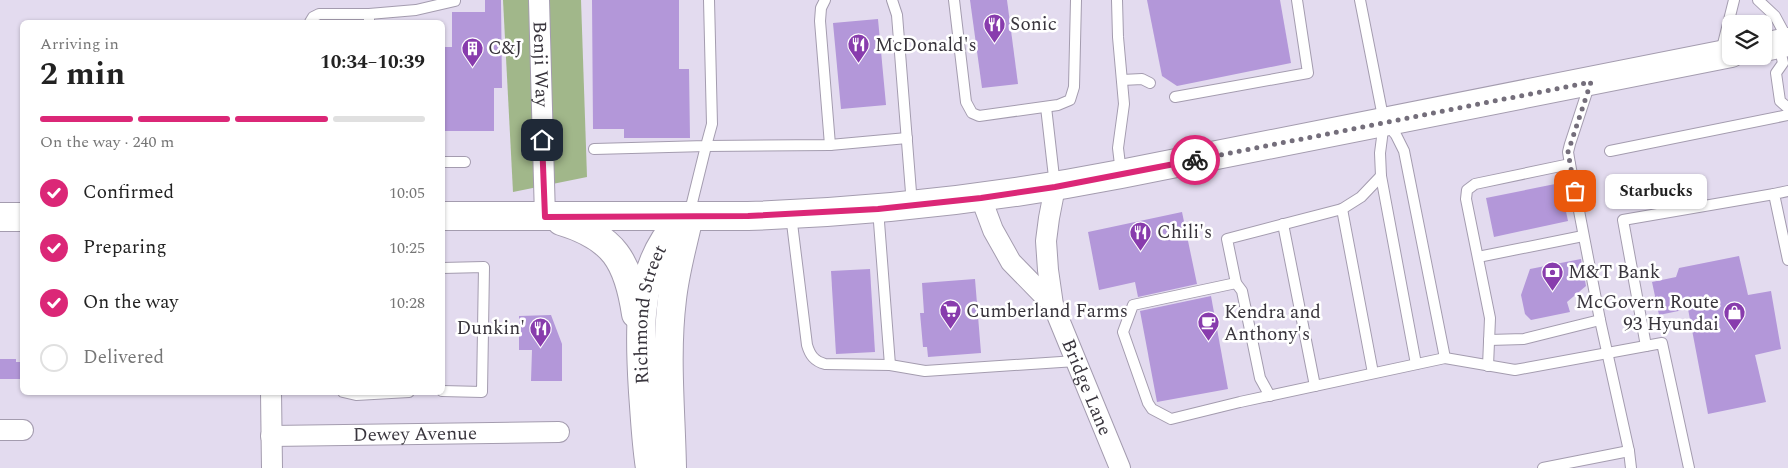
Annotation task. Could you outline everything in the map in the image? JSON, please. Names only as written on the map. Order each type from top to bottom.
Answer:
[{"type":"main road","points":[[445,216],[790,215],[912,206],[981,198],[1055,187],[1722,55]]},
{"type":"main road","name":"Richmond Street","points":[[650,468],[646,444],[640,339],[646,289],[657,254],[666,238],[689,216]]},
{"type":"main road","name":"Richmond Street","points":[[672,468],[669,327],[676,274],[689,216]]},
{"type":"main road","points":[[0,217],[20,217]]},
{"type":"main road","points":[[545,217],[575,225],[595,234],[620,259],[628,274],[634,296],[640,339]]},
{"type":"street","name":"Benji Way","points":[[539,0],[545,217]]},
{"type":"street","name":"Bridge Lane","points":[[1055,187],[1048,218],[1046,240],[1053,305],[1120,468]]},
{"type":"street","name":"Bridge Lane","points":[[981,198],[1000,244],[1011,262],[1053,305]]},
{"type":"street","points":[[271,395],[272,468]]},
{"type":"street","points":[[0,430],[23,430]]},
{"type":"street","name":"Dewey Avenue","points":[[271,436],[559,432]]},
{"type":"lane","points":[[689,216],[712,124],[709,0]]},
{"type":"lane","points":[[825,0],[821,8],[820,21],[830,145]]},
{"type":"lane","points":[[892,0],[897,15],[912,206]]},
{"type":"lane","points":[[954,0],[966,102],[969,110],[975,115],[984,116],[1046,107],[1066,102],[1074,92],[1076,0]]},
{"type":"lane","points":[[1116,0],[1124,108],[1118,148],[1121,174]]},
{"type":"lane","points":[[1175,97],[1308,73],[1297,0]]},
{"type":"lane","points":[[1360,0],[1384,122],[1380,153],[1381,176],[1416,364]]},
{"type":"lane","points":[[1732,15],[1734,0]]},
{"type":"lane","points":[[1758,0],[1775,16],[1782,50],[1776,73],[1780,101],[1788,108]]},
{"type":"lane","points":[[312,20],[319,14],[369,18],[455,1]]},
{"type":"lane","points":[[1122,80],[1142,79],[1150,83]]},
{"type":"lane","points":[[1591,82],[1568,152],[1583,236],[1631,468]]},
{"type":"lane","points":[[1046,107],[1055,187]]},
{"type":"lane","points":[[1610,151],[1788,115]]},
{"type":"lane","points":[[1384,122],[1396,136],[1404,151],[1445,358]]},
{"type":"lane","points":[[594,150],[706,146],[830,145],[907,138]]},
{"type":"lane","points":[[445,162],[465,162]]},
{"type":"lane","points":[[1488,366],[1490,318],[1466,197],[1469,188],[1475,184],[1570,164]]},
{"type":"lane","points":[[1270,396],[1260,378],[1242,291],[1236,283],[1228,239],[1342,209],[1361,197],[1381,176]]},
{"type":"lane","points":[[1646,346],[1623,220],[1788,191]]},
{"type":"lane","points":[[1774,194],[1788,260]]},
{"type":"lane","points":[[878,209],[890,365]]},
{"type":"lane","points":[[1342,209],[1373,373]]},
{"type":"lane","points":[[790,215],[807,345],[812,357],[818,362],[825,364],[890,365],[925,371],[1076,361]]},
{"type":"lane","points":[[1283,224],[1315,386]]},
{"type":"lane","points":[[1478,257],[1583,236]]},
{"type":"lane","points":[[445,268],[484,268],[482,392],[445,391]]},
{"type":"lane","points":[[1236,283],[1133,305],[1124,332],[1148,403],[1152,409],[1171,419],[1445,358],[1516,370],[1662,343],[1689,468]]},
{"type":"lane","points":[[1489,340],[1524,340],[1600,320]]},
{"type":"lane","points":[[1543,468],[1629,451]]},
{"type":"green space","points":[[503,0],[581,0],[587,177],[513,192]]},
{"type":"building","name":"C&J","points":[[485,0],[501,0],[502,88],[494,88],[494,131],[445,131],[445,47],[452,47],[452,12],[485,12]]},
{"type":"building","points":[[592,0],[679,0],[679,69],[689,69],[690,138],[624,138],[624,129],[593,129]]},
{"type":"building","name":"Sonic","points":[[970,0],[1007,0],[1018,84],[982,88]]},
{"type":"building","points":[[1147,0],[1280,0],[1291,63],[1177,86],[1162,76]]},
{"type":"building","name":"McDonald's","points":[[878,19],[886,105],[841,109],[833,23]]},
{"type":"building","points":[[1560,183],[1568,221],[1494,237],[1486,198]]},
{"type":"building","name":"Chili's","points":[[1182,212],[1197,284],[1138,297],[1135,282],[1099,290],[1088,232]]},
{"type":"building","name":"McGovern Route 93 Hyundai","points":[[1739,256],[1748,295],[1771,291],[1781,349],[1755,355],[1766,402],[1708,414],[1688,309],[1659,315],[1652,282],[1676,277],[1679,268]]},
{"type":"building","name":"M&T Bank","points":[[1581,259],[1586,286],[1567,302],[1570,312],[1531,320],[1525,314],[1521,295],[1530,269]]},
{"type":"building","points":[[870,269],[875,352],[836,354],[831,271]]},
{"type":"building","name":"Cumberland Farms","points":[[975,279],[981,353],[928,357],[927,347],[923,347],[920,313],[924,313],[922,283]]},
{"type":"building","points":[[1211,296],[1228,389],[1157,402],[1140,311]]},
{"type":"building","name":"Dunkin'","points":[[551,315],[562,344],[562,381],[531,381],[532,350],[519,350],[519,316]]},
{"type":"building","points":[[0,359],[16,359],[16,362],[20,362],[20,379],[0,379]]},
{"type":"way so far","points":[[1195,160],[1591,82],[1568,152],[1575,191]]},
{"type":"place","name":"Sonic","points":[[994,43]]},
{"type":"place","name":"McDonald's","points":[[859,64]]},
{"type":"place","name":"C&J","points":[[472,67]]},
{"type":"place","name":"Starbucks","points":[[1575,191]]},
{"type":"place","name":"Chili's","points":[[1141,251]]},
{"type":"place","name":"M&T Bank","points":[[1552,291]]},
{"type":"place","name":"Cumberland Farms","points":[[950,330]]},
{"type":"place","name":"McGovern Route 93 Hyundai","points":[[1735,332]]},
{"type":"place","name":"Kendra and Anthony's","points":[[1208,342]]},
{"type":"place","name":"Dunkin'","points":[[541,347]]},
{"type":"route","points":[[542,140],[545,217],[748,216],[818,214],[878,209],[981,198],[1055,187],[1195,160]]}]
